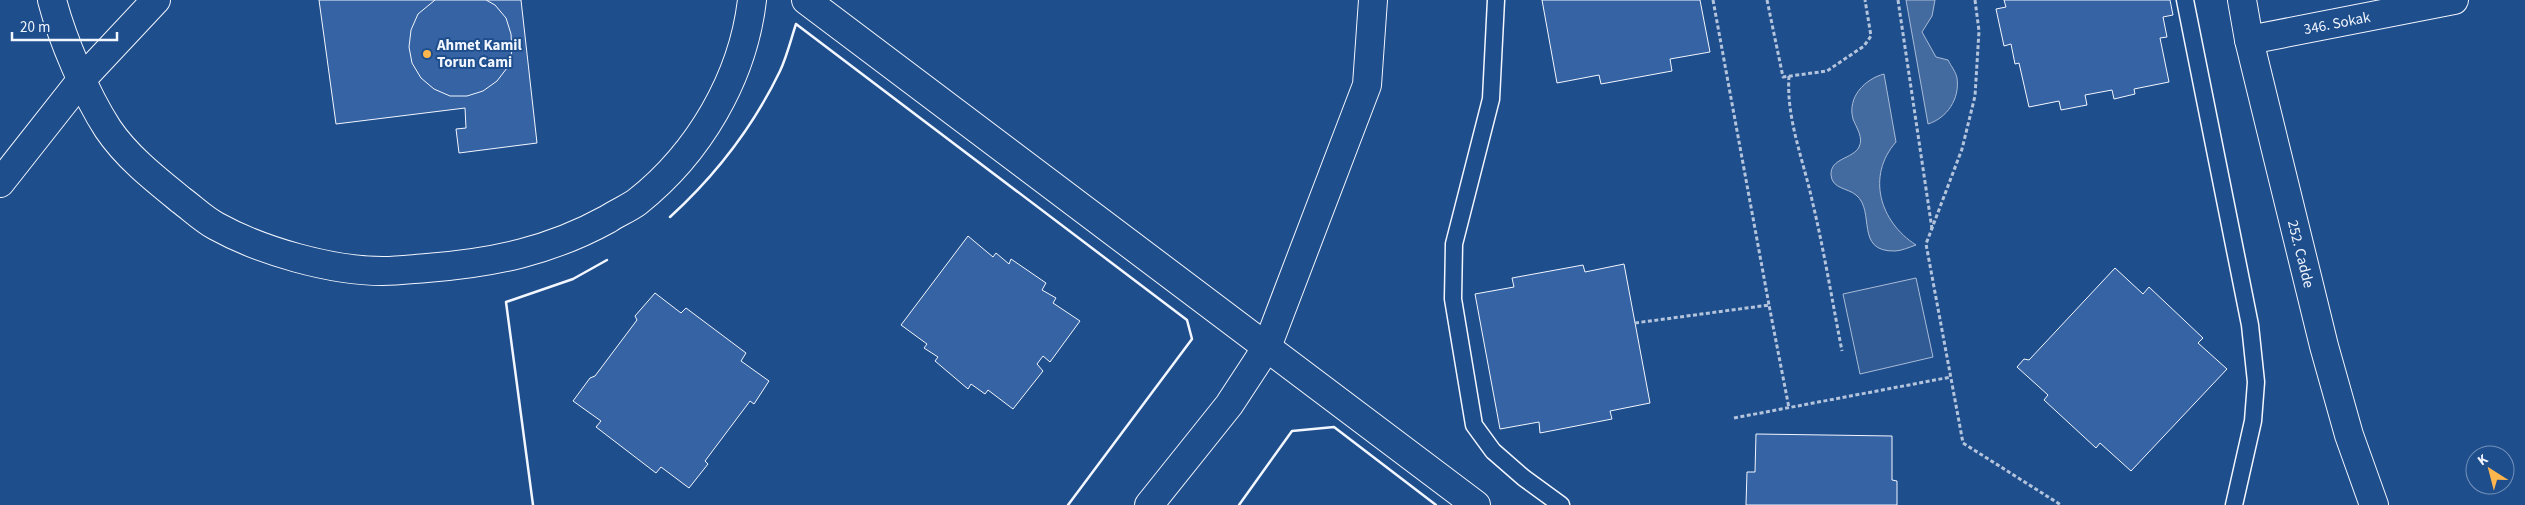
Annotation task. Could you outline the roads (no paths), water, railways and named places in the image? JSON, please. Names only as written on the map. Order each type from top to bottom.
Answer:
[{"type":"street","points":[[52,0],[67,46],[108,130],[144,171],[214,225],[258,246],[322,264],[383,271],[468,265],[520,256],[582,233],[636,202],[676,165],[706,128],[734,71],[750,20],[752,0]]},
{"type":"street","points":[[0,183],[82,79],[156,0]]},
{"type":"street","points":[[806,0],[1476,505]]},
{"type":"street","points":[[1149,505],[1229,405],[1267,347],[1367,85],[1373,0]]},
{"type":"street","name":"252. Cadde","points":[[2242,0],[2249,40],[2324,346],[2349,435],[2374,505]]},
{"type":"street","name":"346. Sokak","points":[[2249,40],[2454,0]]},
{"type":"lane","points":[[1496,0],[1490,99],[1454,244],[1453,300],[1474,424],[1493,451],[1524,478],[1561,505]]},
{"type":"lane","points":[[2185,0],[2250,325],[2255,372],[2253,421],[2234,505]]},
{"type":"place","name":"Ahmet Kamil Torun Cami","points":[[427,54]]}]
